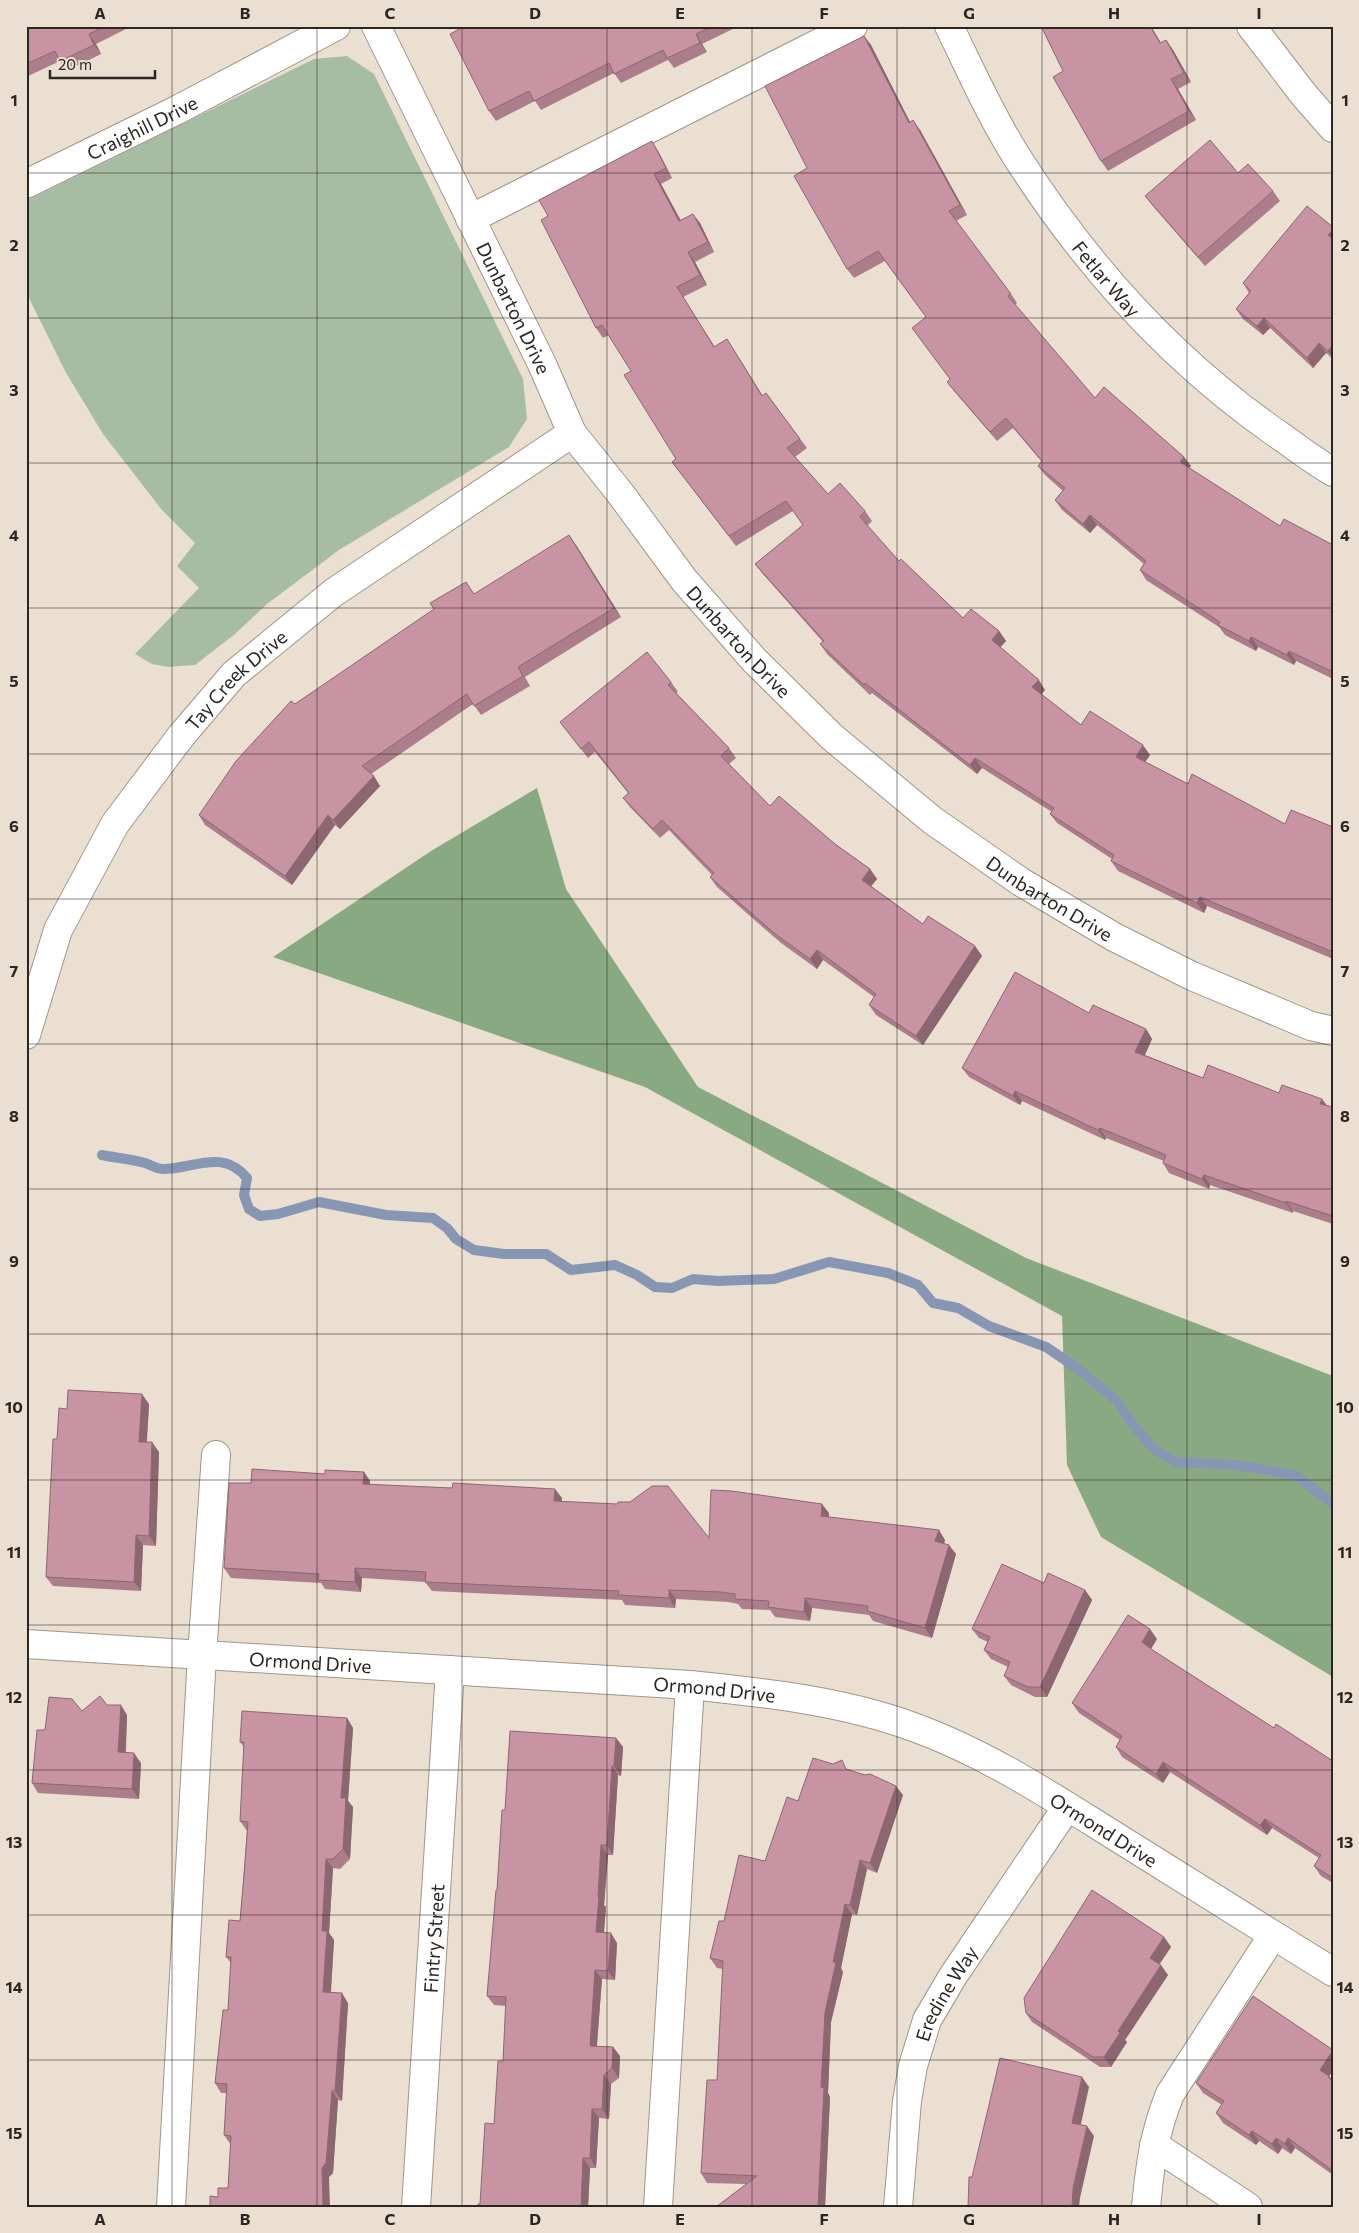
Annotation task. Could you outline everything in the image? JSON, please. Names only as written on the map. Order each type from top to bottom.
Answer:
[{"type":"street","name":"Craighill Drive","points":[[26,184],[177,110],[336,26]]},
{"type":"street","name":"Dunbarton Drive","points":[[376,26],[542,364],[572,433],[684,580],[755,661],[832,737],[932,820],[1021,882],[1114,937],[1192,976],[1311,1026],[1333,1031]]},
{"type":"street","points":[[470,219],[854,26]]},
{"type":"street","name":"Fetlar Way","points":[[949,26],[1014,152],[1053,212],[1118,294],[1178,356],[1245,412],[1333,472]]},
{"type":"street","points":[[1251,26],[1304,95],[1333,128]]},
{"type":"street","name":"Tay Creek Drive","points":[[26,1035],[58,930],[115,824],[181,736],[234,674],[333,593],[572,433]]},
{"type":"street","points":[[170,2207],[202,1655],[216,1455]]},
{"type":"street","name":"Ormond Drive","points":[[26,1644],[690,1685],[789,1695],[859,1711],[915,1727],[970,1750],[1067,1807],[1333,1972]]},
{"type":"street","name":"Fintry Street","points":[[416,2207],[450,1670]]},
{"type":"street","points":[[658,2207],[690,1685]]},
{"type":"street","name":"Eredine Way","points":[[898,2207],[907,2101],[913,2066],[927,2020],[953,1976],[1067,1807]]},
{"type":"street","points":[[1146,2207],[1159,2120],[1170,2094],[1273,1934]]},
{"type":"street","points":[[1154,2145],[1248,2207]]},
{"type":"green space","points":[[347,56],[374,74],[523,379],[527,419],[509,447],[339,550],[267,604],[235,634],[195,665],[168,667],[152,664],[135,654],[199,588],[177,566],[195,543],[162,510],[103,434],[65,371],[26,292],[26,201],[314,59]]},
{"type":"green space","points":[[537,788],[566,889],[698,1087],[1026,1258],[1333,1376],[1333,1677],[1101,1537],[1067,1465],[1062,1316],[645,1087],[273,957],[431,851]]},
{"type":"building","points":[[26,26],[106,26],[89,34],[94,45],[60,61],[55,51],[26,64]]},
{"type":"building","points":[[465,26],[712,26],[696,34],[700,43],[667,58],[663,50],[614,74],[609,63],[534,101],[529,91],[489,111],[450,34]]},
{"type":"building","points":[[1041,26],[1150,26],[1160,43],[1166,40],[1184,73],[1171,79],[1189,111],[1101,161],[1053,77],[1063,71]]},
{"type":"building","points":[[864,36],[909,123],[913,120],[960,205],[949,211],[1011,294],[1008,296],[1095,398],[1104,387],[1184,457],[1180,462],[1280,526],[1284,519],[1333,545],[1333,672],[1289,651],[1287,655],[1251,637],[1249,641],[1218,625],[1220,622],[1140,570],[1146,561],[1090,515],[1083,524],[1055,500],[1065,488],[1038,466],[1042,461],[1006,418],[990,432],[947,382],[950,379],[912,328],[926,317],[878,251],[847,269],[794,176],[807,168],[765,86]]},
{"type":"building","points":[[1210,140],[1238,173],[1248,164],[1273,191],[1198,257],[1145,196]]},
{"type":"building","points":[[652,141],[666,168],[654,174],[679,221],[693,214],[708,242],[688,252],[700,275],[677,287],[714,347],[727,339],[762,396],[766,393],[800,439],[787,448],[828,494],[840,483],[865,511],[860,517],[899,561],[901,559],[963,618],[971,609],[999,631],[992,640],[1039,680],[1032,687],[1081,725],[1090,711],[1143,745],[1136,757],[1188,784],[1192,774],[1285,824],[1291,810],[1333,827],[1333,952],[1200,897],[1197,903],[1111,861],[1114,855],[1050,814],[1054,808],[975,758],[970,765],[865,683],[864,685],[820,644],[824,641],[755,564],[803,525],[786,501],[729,536],[672,462],[676,459],[624,375],[631,371],[602,325],[596,328],[541,220],[548,216],[539,200]]},
{"type":"building","points":[[1307,206],[1333,227],[1333,230],[1328,235],[1333,239],[1333,345],[1328,351],[1319,343],[1307,358],[1264,318],[1257,326],[1236,309],[1251,291],[1243,283]]},
{"type":"building","points":[[569,535],[614,608],[518,667],[523,676],[474,706],[467,694],[362,766],[374,776],[333,820],[328,815],[285,876],[199,815],[236,761],[291,701],[295,704],[434,609],[430,603],[466,582],[474,594]]},
{"type":"building","points":[[647,652],[671,682],[668,685],[729,748],[721,756],[770,806],[779,796],[835,844],[870,869],[862,880],[923,924],[928,916],[975,946],[916,1036],[869,1005],[876,994],[817,950],[810,959],[774,933],[710,877],[714,873],[662,820],[653,829],[623,798],[629,793],[589,742],[581,749],[560,722]]},
{"type":"building","points":[[1015,972],[1089,1013],[1093,1005],[1146,1029],[1135,1052],[1203,1078],[1208,1065],[1279,1093],[1282,1085],[1322,1099],[1320,1104],[1333,1107],[1333,1216],[1286,1201],[1286,1203],[1204,1175],[1202,1179],[1163,1163],[1166,1155],[1100,1128],[1098,1130],[1015,1091],[1013,1096],[962,1068]]},
{"type":"building","points":[[68,1390],[142,1394],[139,1442],[152,1442],[149,1536],[136,1535],[134,1582],[46,1577],[53,1439],[57,1439],[59,1408],[67,1409]]},
{"type":"building","points":[[252,1469],[325,1474],[325,1470],[364,1472],[363,1484],[452,1488],[453,1483],[555,1489],[554,1501],[617,1504],[618,1502],[630,1502],[652,1486],[668,1486],[709,1538],[711,1490],[732,1491],[822,1504],[821,1516],[939,1530],[935,1541],[949,1545],[925,1628],[867,1611],[868,1606],[805,1598],[804,1612],[768,1607],[769,1601],[735,1599],[735,1594],[721,1592],[669,1590],[669,1598],[618,1595],[619,1591],[425,1582],[426,1572],[355,1568],[355,1582],[318,1580],[319,1574],[224,1568],[229,1483],[251,1483]]},
{"type":"building","points":[[1002,1564],[1044,1583],[1048,1573],[1085,1590],[1040,1687],[1028,1687],[1004,1676],[1010,1662],[984,1650],[990,1637],[972,1629]]},
{"type":"building","points":[[1128,1615],[1150,1629],[1142,1642],[1154,1651],[1274,1728],[1276,1724],[1333,1761],[1333,1878],[1314,1866],[1321,1855],[1265,1819],[1260,1825],[1163,1762],[1156,1774],[1116,1747],[1122,1736],[1072,1703]]},
{"type":"building","points":[[100,1696],[107,1705],[121,1705],[118,1752],[134,1753],[132,1789],[32,1783],[37,1730],[45,1730],[49,1697],[72,1699],[82,1711]]},
{"type":"building","points":[[242,1711],[347,1718],[341,1798],[346,1798],[343,1849],[333,1859],[326,1859],[322,1931],[327,1931],[323,1992],[342,1993],[335,2091],[332,2091],[326,2163],[322,2168],[323,2207],[210,2207],[210,2196],[218,2197],[218,2188],[228,2188],[231,2136],[224,2135],[227,2084],[215,2083],[223,2010],[228,2010],[231,1957],[226,1957],[229,1920],[240,1921],[248,1822],[240,1821],[244,1742],[240,1742]]},
{"type":"building","points":[[510,1731],[616,1738],[614,1766],[612,1766],[607,1845],[601,1845],[596,1932],[611,1933],[608,1971],[595,1970],[590,2046],[613,2047],[612,2068],[604,2075],[602,2109],[592,2109],[590,2158],[583,2158],[581,2207],[478,2207],[478,2204],[480,2204],[485,2123],[494,2124],[498,2061],[503,2061],[506,1997],[487,1996],[502,1810],[505,1810]]},
{"type":"building","points":[[813,1758],[833,1764],[842,1760],[846,1769],[865,1775],[870,1774],[896,1786],[870,1863],[860,1860],[850,1905],[845,1904],[833,1962],[836,1962],[825,2013],[821,2087],[824,2088],[818,2207],[716,2207],[757,2176],[701,2173],[707,2080],[717,2080],[723,1961],[710,1958],[719,1921],[724,1921],[739,1855],[765,1861],[787,1797],[798,1801]]},
{"type":"building","points":[[1092,1890],[1164,1937],[1150,1958],[1161,1965],[1118,2031],[1120,2033],[1104,2057],[1093,2057],[1026,2013],[1024,1998]]},
{"type":"building","points":[[1253,1996],[1333,2050],[1320,2070],[1333,2081],[1333,2171],[1288,2138],[1285,2144],[1276,2138],[1272,2144],[1252,2131],[1249,2135],[1216,2113],[1224,2101],[1196,2083]]},
{"type":"building","points":[[1000,2058],[1082,2077],[1072,2123],[1087,2126],[1073,2188],[1072,2207],[968,2207],[969,2177],[972,2177]]},
{"type":"waterway","points":[[102,1155],[145,1163],[163,1169],[207,1162],[228,1164],[247,1178],[244,1195],[249,1209],[260,1216],[278,1214],[319,1202],[386,1215],[433,1218],[447,1228],[456,1239],[474,1250],[504,1254],[546,1254],[571,1270],[615,1265],[637,1275],[655,1287],[672,1288],[693,1279],[718,1281],[774,1279],[829,1262],[888,1273],[918,1285],[933,1303],[958,1308],[989,1326],[1046,1347],[1077,1368],[1117,1401],[1133,1425],[1155,1450],[1176,1462],[1237,1465],[1295,1475],[1333,1504]]}]
